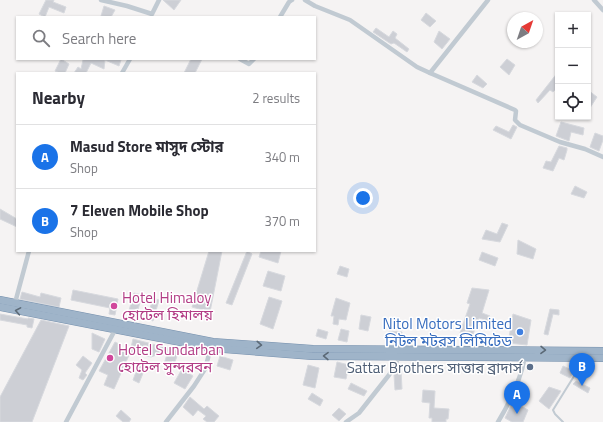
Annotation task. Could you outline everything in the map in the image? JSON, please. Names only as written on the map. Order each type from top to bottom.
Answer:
[{"type":"highway","points":[[0,300],[115,330],[164,336]]},
{"type":"highway","points":[[0,307],[53,314],[212,345],[398,357],[453,353]]},
{"type":"highway","points":[[313,352],[525,353],[603,351]]},
{"type":"highway","points":[[525,353],[603,358]]},
{"type":"street","points":[[101,0],[127,6],[152,16],[159,0]]},
{"type":"street","points":[[281,16],[289,2],[292,0]]},
{"type":"street","points":[[305,0],[315,6],[350,20],[417,67],[515,110],[515,120],[520,125],[560,142],[603,157]]},
{"type":"street","points":[[430,73],[488,0]]},
{"type":"street","points":[[594,0],[603,10]]},
{"type":"street","points":[[123,72],[129,60]]},
{"type":"street","points":[[242,60],[249,64],[253,60]]},
{"type":"street","points":[[16,303],[29,252]]},
{"type":"street","points":[[66,422],[115,330]]},
{"type":"street","points":[[166,422],[194,386],[205,369],[212,345]]},
{"type":"street","points":[[498,422],[518,381],[525,353]]},
{"type":"street","points":[[346,422],[359,413],[389,375],[395,366],[398,357]]},
{"type":"lane","points":[[564,422],[555,414],[553,410],[586,358]]},
{"type":"building","points":[[46,0],[54,0],[53,2],[66,7],[64,13],[49,7],[45,16],[39,14]]},
{"type":"building","points":[[163,0],[181,0],[174,10]]},
{"type":"building","points":[[104,6],[115,10],[112,16],[101,16]]},
{"type":"building","points":[[426,13],[436,21],[430,27],[421,20]]},
{"type":"building","points":[[376,28],[389,37],[393,31],[397,34],[395,38],[409,49],[407,52],[394,43],[391,44],[373,32]]},
{"type":"building","points":[[439,31],[450,39],[442,49],[434,42]]},
{"type":"building","points":[[507,59],[515,65],[509,75],[500,67]]},
{"type":"building","points":[[60,60],[69,64],[65,72],[55,71]]},
{"type":"building","points":[[83,60],[105,60],[104,69],[91,63],[86,72],[75,72],[78,67],[81,69]]},
{"type":"building","points":[[105,60],[121,60],[119,66]]},
{"type":"building","points":[[190,60],[202,60],[196,72],[184,72]]},
{"type":"building","points":[[477,75],[487,84],[483,88],[472,82]]},
{"type":"building","points":[[555,76],[555,90],[553,92],[550,90],[538,103],[536,100]]},
{"type":"building","points":[[591,92],[597,97],[591,106]]},
{"type":"building","points":[[561,122],[584,128],[583,135],[571,132],[569,141],[556,136]]},
{"type":"building","points":[[513,125],[517,127],[511,139],[493,130],[496,126],[509,132]]},
{"type":"building","points":[[595,133],[603,136],[599,151],[590,147]]},
{"type":"building","points":[[559,146],[567,148],[564,160],[559,158],[553,171],[543,168],[546,161],[551,162]]},
{"type":"building","points":[[575,186],[587,192],[584,198],[571,194]]},
{"type":"building","points":[[0,209],[16,218],[16,227],[0,219]]},
{"type":"building","points":[[502,223],[508,225],[500,242],[482,239],[486,230],[497,234]]},
{"type":"building","points":[[518,240],[536,249],[533,259],[517,254]]},
{"type":"building","points":[[209,252],[222,252],[210,312],[192,307]]},
{"type":"building","points":[[247,252],[249,252],[252,254],[232,305],[226,303]]},
{"type":"building","points":[[261,252],[281,252],[278,263],[259,257]]},
{"type":"building","points":[[482,252],[498,258],[495,266],[479,260]]},
{"type":"building","points":[[340,266],[349,269],[347,277],[337,274]]},
{"type":"building","points":[[268,271],[285,276],[281,291],[263,286]]},
{"type":"building","points":[[472,288],[489,290],[482,313],[490,316],[489,321],[479,318],[472,337],[460,333],[470,304],[467,303]]},
{"type":"building","points":[[73,290],[118,299],[115,315],[109,314],[110,308],[71,300]]},
{"type":"building","points":[[22,292],[40,297],[41,293],[61,298],[59,307],[20,299]]},
{"type":"building","points":[[134,293],[142,295],[136,317],[128,314]]},
{"type":"building","points":[[269,297],[282,301],[273,329],[260,324]]},
{"type":"building","points":[[153,298],[159,300],[153,321],[147,319]]},
{"type":"building","points":[[336,298],[350,303],[346,320],[339,319],[338,325],[333,324],[334,316],[331,316]]},
{"type":"building","points":[[550,309],[559,310],[559,315],[553,314],[548,335],[544,334]]},
{"type":"building","points":[[0,314],[34,319],[32,328],[27,327],[27,325],[0,320]]},
{"type":"building","name":"Nitol Motors Limited নিটল মটরস লিমিটেড","points":[[513,314],[531,320],[527,345],[508,343]]},
{"type":"building","points":[[361,315],[371,317],[368,331],[359,329]]},
{"type":"building","points":[[41,320],[69,326],[32,422],[0,422],[0,397]]},
{"type":"building","points":[[318,329],[328,332],[326,339],[316,336]]},
{"type":"building","points":[[341,329],[349,331],[347,342],[338,340]]},
{"type":"building","points":[[389,331],[402,332],[401,341],[388,340]]},
{"type":"building","points":[[92,333],[105,339],[99,352],[92,349]]},
{"type":"building","points":[[133,339],[179,351],[173,367],[164,364],[168,351],[151,357],[130,352]]},
{"type":"building","points":[[115,342],[121,345],[119,349],[130,353],[114,389],[104,385],[108,375],[99,371]]},
{"type":"building","points":[[83,356],[92,363],[85,373],[87,375],[83,380],[79,378],[82,370],[76,365]]},
{"type":"building","points":[[220,356],[233,360],[230,370],[217,366]]},
{"type":"building","points":[[337,362],[349,365],[346,379],[334,377]]},
{"type":"building","points":[[139,364],[146,366],[139,383],[133,380]]},
{"type":"building","points":[[308,365],[319,368],[315,388],[303,385]]},
{"type":"building","points":[[563,366],[574,371],[570,378],[560,373]]},
{"type":"building","points":[[182,369],[193,376],[185,389],[174,383]]},
{"type":"building","points":[[397,370],[401,370],[402,389],[395,390],[394,375]]},
{"type":"building","points":[[576,381],[590,388],[588,393],[573,384]]},
{"type":"building","points":[[351,383],[367,391],[364,396],[348,389]]},
{"type":"building","points":[[549,387],[561,391],[549,409],[539,401]]},
{"type":"building","points":[[423,390],[435,391],[434,408],[449,409],[448,419],[446,419],[446,422],[432,422],[432,418],[429,418],[430,403],[422,402]]},
{"type":"building","points":[[312,393],[323,400],[320,406],[308,399]]},
{"type":"building","points":[[190,397],[204,409],[207,406],[219,416],[214,422],[207,422],[203,419],[206,416],[198,410],[193,416],[183,407]]},
{"type":"building","points":[[513,401],[528,410],[523,422],[512,422],[505,418]]},
{"type":"building","points":[[339,408],[346,414],[339,421],[332,415]]},
{"type":"building","points":[[121,410],[131,419],[129,422],[123,422],[116,416]]},
{"type":"place","name":"Hotel Himaloy হোটেল হিমালয়","points":[[114,306]]},
{"type":"place","name":"Nitol Motors Limited নিটল মটরস লিমিটেড","points":[[520,332]]},
{"type":"place","name":"Hotel Sundarban হোটেল সুন্দরবন","points":[[110,358]]},
{"type":"place","name":"Sattar Brothers সাত্তার ব্রাদার্স","points":[[530,367]]},
{"type":"place","name":"7 Eleven Mobile Shop","points":[[582,386]]},
{"type":"place","name":"Masud Store মাসুদ স্টোর","points":[[517,414]]}]
